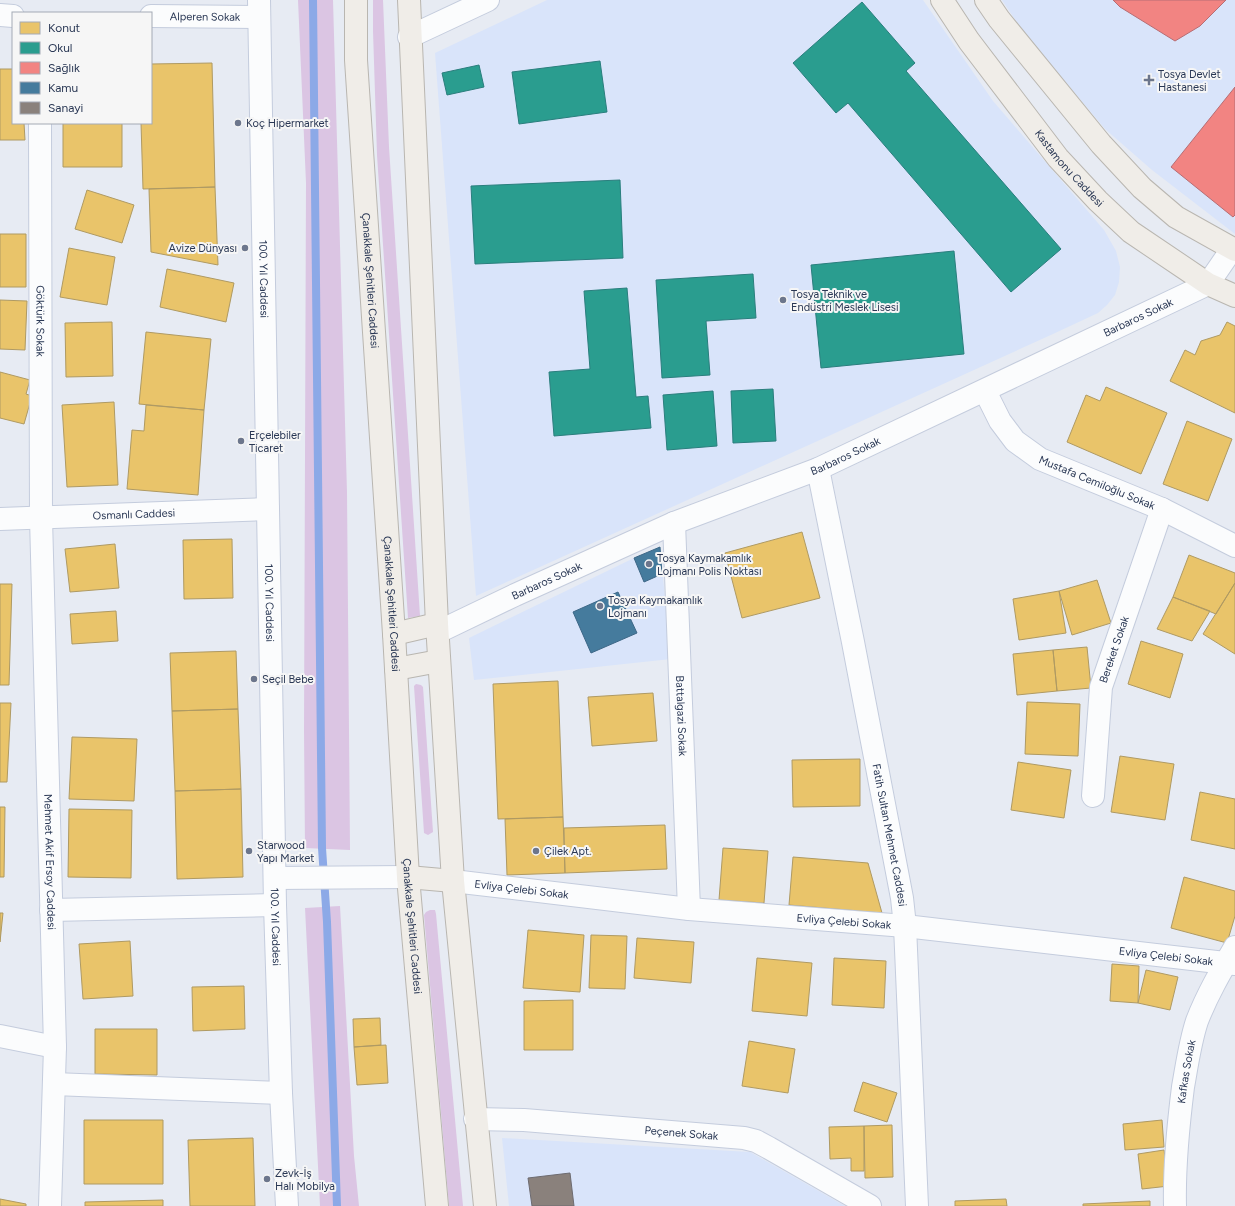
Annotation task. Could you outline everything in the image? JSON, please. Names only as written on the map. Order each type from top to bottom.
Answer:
[{"type":"main road","name":"Çanakkale Şehitleri Caddesi","points":[[356,0],[356,60],[394,634],[408,877],[438,1206]]},
{"type":"main road","points":[[409,0],[439,661],[453,881],[484,1206]]},
{"type":"main road","name":"Kastamonu Caddesi","points":[[942,0],[969,41],[1058,158],[1098,202],[1131,232],[1208,284],[1235,296]]},
{"type":"main road","points":[[986,0],[999,19],[1101,144],[1142,188],[1176,217],[1234,250]]},
{"type":"main road","points":[[394,634],[438,628]]},
{"type":"main road","points":[[396,668],[439,661]]},
{"type":"main road","points":[[408,877],[453,881]]},
{"type":"street","points":[[14,0],[14,12]]},
{"type":"street","points":[[410,37],[488,0]]},
{"type":"street","name":"Alperen Sokak","points":[[152,16],[259,8]]},
{"type":"street","name":"100. Yıl Caddesi","points":[[259,8],[275,905],[281,1093],[287,1206]]},
{"type":"street","points":[[0,15],[12,14]]},
{"type":"street","name":"Göktürk Sokak","points":[[40,124],[41,518]]},
{"type":"street","name":"Barbaros Sokak","points":[[438,628],[674,523],[818,469],[985,391],[1208,284],[1234,250]]},
{"type":"street","name":"Mustafa Cemiloğlu Sokak","points":[[985,391],[1000,421],[1015,441],[1040,459],[1162,509],[1235,546]]},
{"type":"street","name":"Fatih Sultan Mehmet Caddesi","points":[[818,469],[852,634],[902,898],[905,926],[917,1206]]},
{"type":"street","name":"Osmanlı Caddesi","points":[[0,519],[268,509]]},
{"type":"street","name":"Bereket Sokak","points":[[1093,796],[1101,687],[1162,509]]},
{"type":"street","name":"Mehmet Akif Ersoy Caddesi","points":[[41,518],[52,910],[54,1047],[50,1206]]},
{"type":"street","name":"Battalgazi Sokak","points":[[674,523],[689,909]]},
{"type":"street","points":[[275,878],[408,877]]},
{"type":"street","name":"Evliya Çelebi Sokak","points":[[453,881],[689,909],[905,926],[1232,958]]},
{"type":"street","points":[[52,910],[275,905]]},
{"type":"street","name":"Kafkas Sokak","points":[[1175,1206],[1176,1141],[1184,1080],[1192,1040],[1201,1014],[1232,958]]},
{"type":"street","points":[[0,1036],[54,1047]]},
{"type":"street","points":[[54,1084],[281,1093]]},
{"type":"street","name":"Peçenek Sokak","points":[[475,1119],[524,1120],[744,1138],[756,1141],[769,1148],[870,1206]]},
{"type":"shaded area","points":[[298,0],[333,0],[347,492],[350,850],[305,848],[306,183]]},
{"type":"shaded area","points":[[373,0],[383,0],[389,147],[420,616],[408,618],[377,155]]},
{"type":"shaded area","name":"Tosya Teknik ve Endüstri Meslek Lisesi","points":[[547,0],[923,0],[993,101],[1104,230],[1116,251],[1120,267],[1119,282],[1115,295],[1098,313],[476,596],[435,53]]},
{"type":"shaded area","name":"Tosya Devlet Hastanesi","points":[[1002,0],[1235,0],[1235,234],[1152,170],[1105,129],[1022,30]]},
{"type":"shaded area","name":"Tosya Kaymakamlık Lojmanı","points":[[660,547],[671,659],[474,680],[469,638],[634,558]]},
{"type":"shaded area","points":[[416,684],[423,687],[433,832],[428,835],[424,833],[414,686]]},
{"type":"shaded area","points":[[340,906],[354,1156],[359,1206],[320,1206],[305,908]]},
{"type":"shaded area","points":[[430,910],[435,910],[436,914],[463,1206],[449,1206],[424,915]]},
{"type":"shaded area","points":[[502,1138],[750,1152],[845,1206],[509,1206]]},
{"type":"building: Konut","points":[[212,63],[215,187],[143,189],[141,124],[152,124],[152,64]]},
{"type":"building: Konut","points":[[0,69],[12,69],[12,124],[24,124],[25,140],[0,140]]},
{"type":"building: Konut","points":[[63,124],[122,124],[122,167],[63,167]]},
{"type":"building: Konut","points":[[215,187],[218,265],[151,252],[149,189]]},
{"type":"building: Konut","points":[[87,190],[134,205],[122,243],[75,229]]},
{"type":"building: Konut","points":[[0,234],[26,234],[26,287],[0,287]]},
{"type":"building: Konut","points":[[69,248],[115,257],[107,305],[60,297]]},
{"type":"building: Konut","points":[[167,269],[234,283],[226,322],[160,307]]},
{"type":"building: Konut","points":[[0,300],[27,301],[25,350],[0,349]]},
{"type":"building: Konut","points":[[112,322],[113,376],[66,377],[65,323]]},
{"type":"building: Konut","points":[[1227,322],[1235,326],[1235,413],[1170,381],[1185,350],[1195,355],[1201,341],[1220,335]]},
{"type":"building: Konut","points":[[146,332],[211,339],[204,410],[139,404]]},
{"type":"building: Konut","points":[[0,372],[30,380],[26,394],[32,396],[24,424],[0,418]]},
{"type":"building: Konut","points":[[1106,387],[1167,413],[1141,474],[1067,442],[1086,395],[1100,401]]},
{"type":"building: Konut","points":[[114,402],[118,485],[67,487],[62,405]]},
{"type":"building: Konut","points":[[146,405],[204,410],[198,495],[127,489],[132,430],[144,431]]},
{"type":"building: Konut","points":[[1187,421],[1232,439],[1208,501],[1163,484]]},
{"type":"building: Konut","points":[[802,532],[820,598],[742,618],[725,553]]},
{"type":"building: Konut","points":[[232,539],[233,598],[184,599],[183,540]]},
{"type":"building: Konut","points":[[115,544],[119,588],[70,592],[65,549]]},
{"type":"building: Konut","points":[[1189,555],[1235,573],[1235,583],[1216,614],[1173,597]]},
{"type":"building: Konut","points":[[1097,580],[1111,623],[1072,635],[1059,591]]},
{"type":"building: Konut","points":[[1235,583],[1235,654],[1203,634]]},
{"type":"building: Konut","points":[[0,584],[12,584],[9,685],[0,685]]},
{"type":"building: Konut","points":[[1059,591],[1066,633],[1019,640],[1013,599]]},
{"type":"building: Konut","points":[[1173,597],[1210,611],[1192,641],[1157,629]]},
{"type":"building: Konut","points":[[116,611],[118,641],[72,644],[70,614]]},
{"type":"building: Konut","points":[[1141,641],[1183,654],[1170,698],[1128,684]]},
{"type":"building: Konut","points":[[1087,647],[1091,688],[1057,691],[1053,650]]},
{"type":"building: Konut","points":[[1053,650],[1057,691],[1017,695],[1013,654]]},
{"type":"building: Konut","points":[[236,651],[238,709],[172,711],[170,653]]},
{"type":"building: Konut","points":[[558,681],[563,817],[498,819],[493,684]]},
{"type":"building: Konut","points":[[653,693],[657,741],[592,746],[588,697]]},
{"type":"building: Konut","points":[[1027,702],[1080,704],[1078,756],[1025,754]]},
{"type":"building: Konut","points":[[0,703],[11,703],[7,782],[0,782]]},
{"type":"building: Konut","points":[[238,709],[241,789],[175,791],[172,711]]},
{"type":"building: Konut","points":[[72,737],[137,739],[134,801],[69,799]]},
{"type":"building: Konut","points":[[1120,756],[1174,764],[1165,820],[1111,812]]},
{"type":"building: Konut","points":[[860,759],[860,806],[793,807],[792,760]]},
{"type":"building: Konut","points":[[1018,762],[1071,770],[1064,818],[1011,810]]},
{"type":"building: Konut","points":[[241,789],[243,877],[177,879],[175,791]]},
{"type":"building: Konut","points":[[1200,792],[1235,799],[1235,849],[1191,840]]},
{"type":"building: Konut","points":[[0,807],[5,807],[4,877],[0,877]]},
{"type":"building: Konut","points":[[69,809],[132,810],[131,878],[68,877]]},
{"type":"building: Konut","name":"Çilek Apt.","points":[[563,817],[565,873],[507,875],[505,819]]},
{"type":"building: Konut","points":[[665,825],[667,869],[565,873],[564,828]]},
{"type":"building: Konut","points":[[723,848],[768,851],[764,903],[719,900]]},
{"type":"building: Konut","points":[[793,857],[868,863],[882,913],[789,905]]},
{"type":"building: Konut","points":[[1184,877],[1235,891],[1235,916],[1227,943],[1171,928]]},
{"type":"building: Konut","points":[[0,913],[3,913],[0,942]]},
{"type":"building: Konut","points":[[528,930],[584,935],[580,992],[523,988]]},
{"type":"building: Konut","points":[[591,935],[627,936],[625,989],[589,988]]},
{"type":"building: Konut","points":[[637,938],[694,942],[691,983],[634,978]]},
{"type":"building: Konut","points":[[130,941],[133,996],[83,999],[79,944]]},
{"type":"building: Konut","points":[[757,958],[812,963],[807,1016],[752,1011]]},
{"type":"building: Konut","points":[[834,958],[886,961],[884,1008],[832,1005]]},
{"type":"building: Konut","points":[[1112,964],[1139,966],[1138,1003],[1110,1001]]},
{"type":"building: Konut","points":[[1146,970],[1178,977],[1170,1010],[1138,1003]]},
{"type":"building: Konut","points":[[244,986],[245,1029],[193,1031],[192,987]]},
{"type":"building: Konut","points":[[573,1000],[573,1050],[524,1050],[524,1001]]},
{"type":"building: Konut","points":[[380,1018],[381,1045],[354,1047],[353,1019]]},
{"type":"building: Konut","points":[[95,1029],[157,1029],[157,1075],[95,1074]]},
{"type":"building: Konut","points":[[749,1041],[795,1049],[788,1093],[742,1086]]},
{"type":"building: Konut","points":[[386,1045],[388,1083],[357,1085],[354,1047]]},
{"type":"building: Konut","points":[[863,1082],[897,1093],[887,1122],[854,1111]]},
{"type":"building: Konut","points":[[84,1120],[163,1120],[163,1184],[84,1184]]},
{"type":"building: Konut","points":[[1162,1120],[1164,1147],[1125,1150],[1123,1124]]},
{"type":"building: Konut","points":[[892,1125],[893,1177],[865,1178],[864,1126]]},
{"type":"building: Konut","points":[[864,1126],[864,1171],[851,1171],[851,1158],[830,1159],[829,1127]]},
{"type":"building: Konut","points":[[253,1138],[255,1206],[190,1206],[188,1140]]},
{"type":"building: Konut","points":[[1164,1150],[1169,1186],[1142,1189],[1138,1154]]},
{"type":"building: Konut","points":[[0,1199],[26,1204],[26,1206],[0,1206]]},
{"type":"building: Konut","points":[[1006,1199],[1007,1206],[955,1206],[955,1201]]},
{"type":"building: Konut","points":[[163,1200],[163,1206],[85,1206],[85,1202]]},
{"type":"building: Konut","points":[[1150,1201],[1150,1206],[1083,1206],[1083,1204]]},
{"type":"building: Okul","points":[[862,2],[915,63],[906,71],[1061,249],[1011,292],[848,103],[836,113],[793,63]]},
{"type":"building: Okul","points":[[600,61],[607,112],[519,124],[512,72]]},
{"type":"building: Okul","points":[[479,65],[484,87],[447,95],[442,73]]},
{"type":"building: Okul","points":[[620,180],[623,258],[475,264],[471,186]]},
{"type":"building: Okul","points":[[954,251],[964,354],[821,368],[811,265]]},
{"type":"building: Okul","points":[[753,274],[756,318],[706,321],[710,375],[662,378],[656,280]]},
{"type":"building: Okul","points":[[627,288],[636,397],[648,396],[651,428],[554,436],[549,372],[590,369],[584,291]]},
{"type":"building: Okul","points":[[773,389],[776,441],[733,443],[731,391]]},
{"type":"building: Okul","points":[[713,391],[717,446],[667,450],[663,395]]},
{"type":"building: Sağlık","points":[[1113,0],[1226,0],[1200,26],[1175,41],[1120,7]]},
{"type":"building: Sağlık","points":[[1235,87],[1235,215],[1233,217],[1171,167]]},
{"type":"building: Kamu","name":"Tosya Kaymakamlık Lojmanı Polis Noktası","points":[[660,547],[662,574],[644,582],[634,558]]},
{"type":"building: Kamu","name":"Tosya Kaymakamlık Lojmanı","points":[[618,592],[637,633],[591,653],[573,612]]},
{"type":"building: Sanayi","points":[[570,1173],[574,1206],[532,1206],[528,1178]]},
{"type":"waterway","points":[[313,0],[322,848],[327,922],[337,1206]]},
{"type":"place","name":"Tosya Devlet Hastanesi","points":[[1149,80]]},
{"type":"place","name":"Koç Hipermarket","points":[[238,123]]},
{"type":"place","name":"Avize Dünyası","points":[[245,248]]},
{"type":"place","name":"Tosya Teknik ve Endüstri Meslek Lisesi","points":[[783,300]]},
{"type":"place","name":"Erçelebiler Ticaret","points":[[241,441]]},
{"type":"place","name":"Tosya Kaymakamlık Lojmanı Polis Noktası","points":[[649,564]]},
{"type":"place","name":"Tosya Kaymakamlık Lojmanı","points":[[600,606]]},
{"type":"place","name":"Seçil Bebe","points":[[254,679]]},
{"type":"place","name":"Starwood Yapı Market","points":[[249,851]]},
{"type":"place","name":"Çilek Apt.","points":[[536,851]]},
{"type":"place","name":"Zevk-İş Halı Mobilya","points":[[267,1179]]}]
